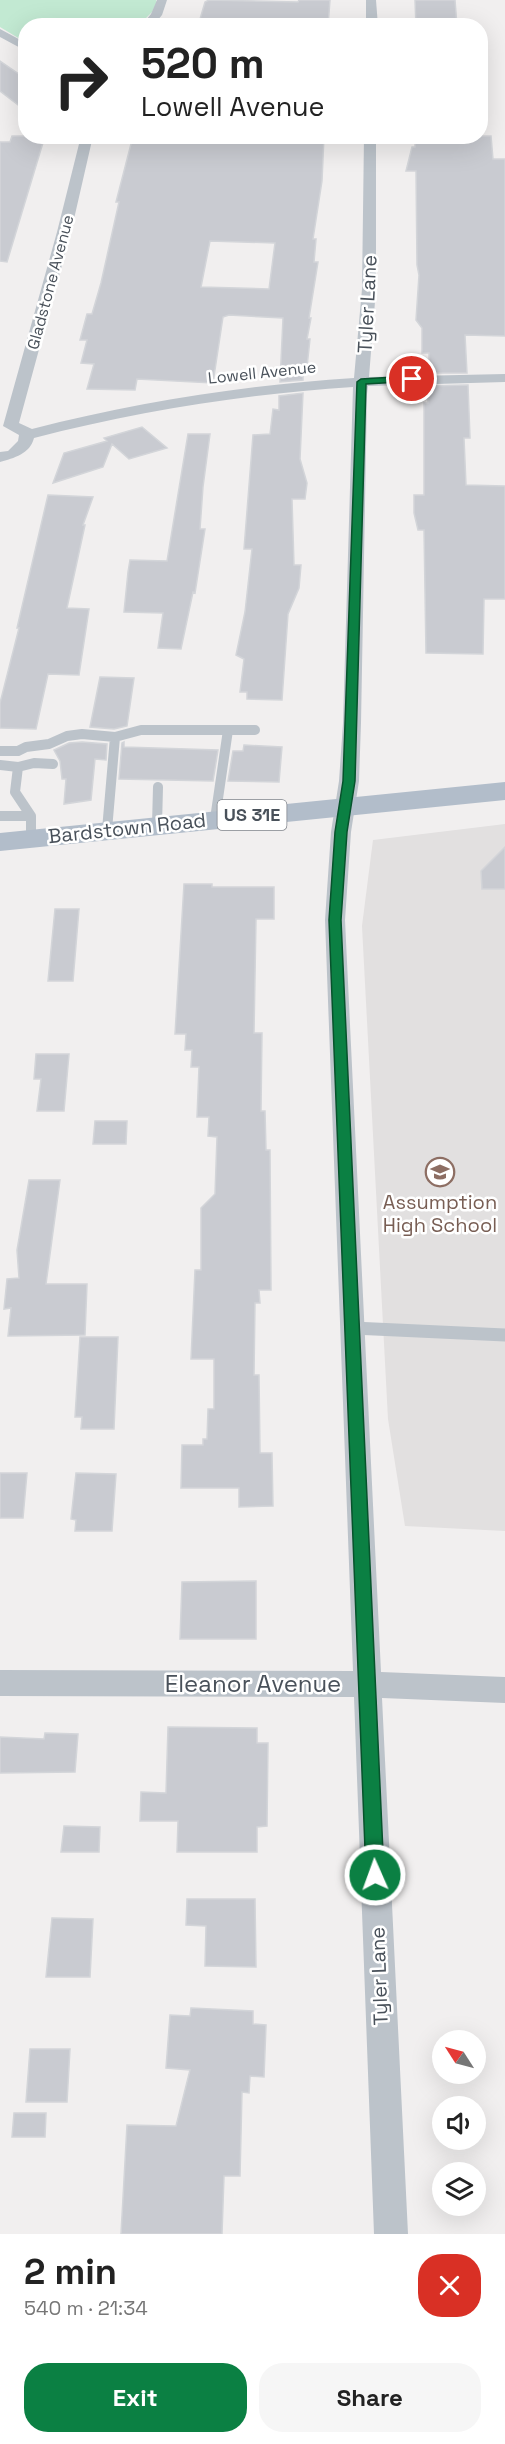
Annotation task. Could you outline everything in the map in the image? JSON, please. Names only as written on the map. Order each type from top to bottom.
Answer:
[{"type":"main road","name":"Bardstown Road","points":[[0,842],[31,827],[107,830],[505,791]]},
{"type":"street","points":[[153,18],[162,0]]},
{"type":"street","points":[[371,0],[372,18]]},
{"type":"street","points":[[0,32],[18,43]]},
{"type":"street","name":"Gladstone Avenue","points":[[5,426],[64,232],[85,144]]},
{"type":"street","name":"Tyler Lane","points":[[370,144],[369,289],[361,382],[352,711],[335,920],[391,2234]]},
{"type":"street","name":"Lowell Avenue","points":[[27,435],[132,410],[231,392],[432,378],[505,378]]},
{"type":"street","points":[[1,459],[21,448],[26,442],[27,435],[22,428],[5,426]]},
{"type":"street","name":"Eleanor Avenue","points":[[0,1683],[367,1684],[505,1690]]},
{"type":"lane","points":[[0,751],[18,752],[26,747],[49,744],[68,736],[82,734],[115,737],[141,730],[255,730]]},
{"type":"lane","points":[[215,819],[228,730]]},
{"type":"lane","points":[[107,830],[115,737]]},
{"type":"lane","points":[[0,744],[20,744],[26,747]]},
{"type":"lane","points":[[0,765],[18,767],[34,763],[53,764]]},
{"type":"lane","points":[[18,767],[15,792],[31,827]]},
{"type":"lane","points":[[157,825],[158,787]]},
{"type":"lane","points":[[0,816],[31,827]]},
{"type":"lane","points":[[353,1328],[505,1335]]},
{"type":"shaded area","name":"Assumption High School","points":[[505,824],[505,1531],[405,1526],[388,1419],[362,926],[373,840]]},
{"type":"green space","points":[[0,0],[156,0],[157,2],[146,18],[18,18],[18,38],[0,27]]},
{"type":"building","points":[[209,0],[298,2],[299,0],[330,0],[329,18],[200,18],[205,2]]},
{"type":"building","points":[[415,0],[455,0],[456,18],[416,18]]},
{"type":"building","points":[[0,61],[18,73],[18,105],[0,91]]},
{"type":"building","points":[[12,136],[18,136],[18,144],[43,144],[7,262],[0,261],[0,142],[10,142]]},
{"type":"building","points":[[488,136],[491,136],[493,159],[505,159],[505,336],[465,335],[467,373],[429,373],[429,353],[422,353],[422,328],[416,320],[419,275],[416,171],[406,171],[412,147],[415,147],[415,144],[488,144]]},
{"type":"building","points":[[131,144],[324,144],[322,181],[313,239],[316,239],[314,262],[318,262],[309,318],[311,318],[307,339],[310,339],[307,367],[303,367],[303,380],[280,382],[283,318],[229,315],[223,317],[213,383],[137,379],[135,390],[87,389],[94,364],[81,363],[87,340],[80,340],[87,314],[92,314],[101,283],[119,202],[116,202]],"holes":[[[210,241],[275,243],[269,289],[201,287]]]},
{"type":"building","points":[[468,385],[470,438],[464,438],[466,485],[505,486],[505,599],[484,599],[483,654],[426,653],[424,530],[418,530],[414,513],[414,495],[424,495],[424,403],[428,403],[428,386]]},
{"type":"building","points":[[303,393],[300,459],[307,483],[305,499],[292,499],[294,565],[301,565],[299,588],[288,614],[282,700],[247,699],[247,692],[240,692],[244,659],[236,655],[245,612],[252,549],[244,549],[253,435],[270,434],[273,409],[279,410],[279,396]]},
{"type":"building","points":[[142,427],[167,448],[129,459],[112,444],[103,467],[53,483],[64,453],[107,441],[104,438]]},
{"type":"building","points":[[188,434],[210,434],[200,529],[205,529],[195,593],[193,592],[181,649],[158,648],[163,613],[124,612],[128,572],[130,560],[167,561]]},
{"type":"building","points":[[48,495],[93,497],[83,525],[85,525],[67,608],[89,609],[79,675],[48,674],[36,729],[0,728],[0,703]]},
{"type":"building","points":[[100,677],[134,678],[127,726],[114,729],[90,727]]},
{"type":"building","points":[[124,742],[124,747],[218,750],[213,781],[119,779],[122,743]]},
{"type":"building","points":[[69,743],[107,744],[106,760],[95,759],[91,800],[64,804],[66,779],[62,779],[60,761],[54,750]]},
{"type":"building","points":[[244,745],[282,747],[279,782],[228,781],[233,751],[243,751]]},
{"type":"building","points":[[505,847],[505,889],[482,889],[481,871]]},
{"type":"building","points":[[184,884],[212,884],[212,887],[274,887],[274,919],[256,919],[254,1033],[262,1033],[261,1111],[265,1111],[266,1150],[270,1150],[271,1290],[259,1290],[260,1303],[255,1303],[254,1375],[259,1375],[260,1453],[272,1453],[273,1506],[239,1507],[239,1488],[181,1488],[182,1445],[203,1445],[203,1439],[207,1439],[208,1409],[214,1409],[214,1359],[191,1359],[195,1270],[201,1270],[201,1208],[215,1194],[217,1137],[208,1136],[209,1117],[197,1117],[199,1067],[191,1067],[192,1050],[185,1050],[186,1034],[175,1034]]},
{"type":"building","points":[[55,909],[79,909],[73,981],[48,981]]},
{"type":"building","points":[[36,1054],[69,1054],[64,1111],[37,1111],[41,1079],[34,1079]]},
{"type":"building","points":[[95,1121],[127,1121],[126,1144],[93,1144]]},
{"type":"building","points":[[29,1180],[60,1180],[46,1284],[87,1284],[85,1335],[8,1336],[11,1308],[4,1309],[7,1279],[19,1278],[17,1250]]},
{"type":"building","points":[[80,1337],[118,1337],[114,1429],[81,1429],[82,1417],[75,1417]]},
{"type":"building","points":[[0,1473],[27,1473],[23,1518],[0,1518]]},
{"type":"building","points":[[76,1473],[116,1474],[112,1531],[75,1531],[76,1520],[71,1519]]},
{"type":"building","points":[[256,1581],[256,1639],[180,1639],[182,1582]]},
{"type":"building","points":[[168,1727],[257,1728],[257,1743],[268,1743],[267,1826],[257,1827],[257,1852],[177,1852],[178,1821],[140,1821],[141,1792],[166,1793]]},
{"type":"building","points":[[45,1733],[78,1734],[75,1772],[0,1773],[0,1737],[44,1739]]},
{"type":"building","points":[[64,1826],[100,1827],[99,1852],[61,1852]]},
{"type":"building","points":[[187,1899],[255,1899],[256,1967],[205,1966],[206,1926],[186,1925]]},
{"type":"building","points":[[52,1918],[93,1919],[90,1977],[46,1977]]},
{"type":"building","points":[[191,2008],[253,2011],[253,2024],[266,2025],[264,2077],[250,2076],[249,2093],[242,2092],[240,2176],[224,2176],[222,2234],[121,2234],[127,2125],[176,2126],[190,2070],[166,2068],[170,2015],[190,2016]]},
{"type":"building","points":[[30,2049],[70,2049],[67,2102],[26,2102]]},
{"type":"building","points":[[14,2113],[46,2113],[45,2137],[12,2137]]},
{"type":"place","name":"Assumption High School","points":[[440,1172]]},
{"type":"route","points":[[375,1875],[335,920],[341,832],[349,781],[361,382],[412,379]]}]
